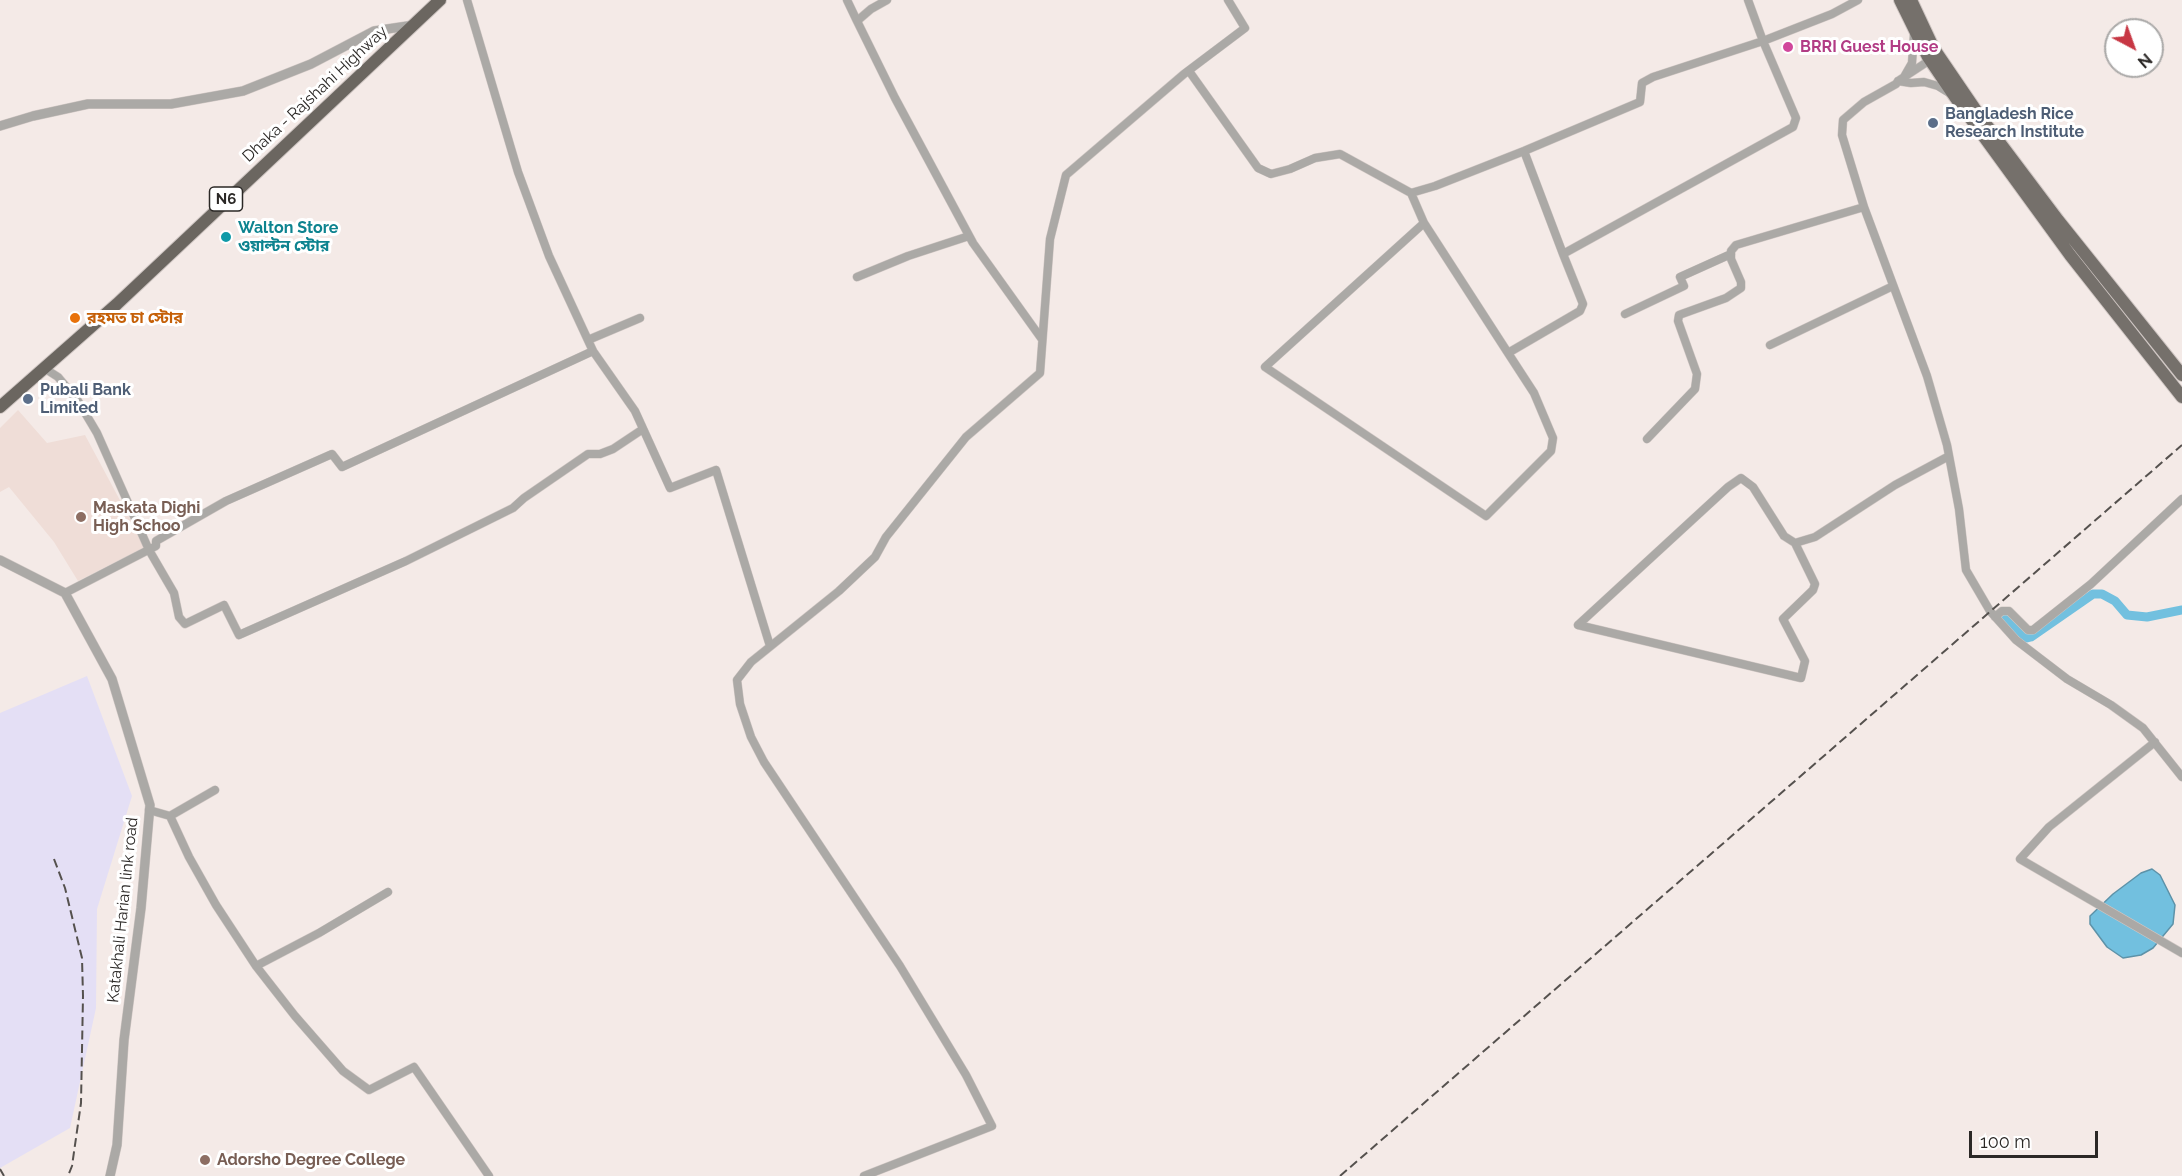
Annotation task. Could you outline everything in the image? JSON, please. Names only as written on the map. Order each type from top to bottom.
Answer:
[{"type":"highway","name":"Dhaka - Rajshahi Highway","points":[[0,407],[117,304],[440,0]]},
{"type":"main road","points":[[1900,0],[1913,30],[1954,97],[2104,299],[2182,397]]},
{"type":"main road","points":[[1911,0],[1934,49],[1979,115],[2058,220],[2182,375]]},
{"type":"street","points":[[467,0],[518,172],[549,256],[593,351],[635,411],[670,488],[716,470],[770,646]]},
{"type":"street","points":[[847,0],[895,98],[969,236],[1041,338]]},
{"type":"street","points":[[857,21],[871,9],[888,0]]},
{"type":"street","points":[[864,1176],[992,1126],[966,1075],[900,966],[764,762],[751,737],[740,705],[737,680],[751,662],[839,591],[875,557],[886,537],[966,437],[1040,373],[1050,239],[1066,175],[1189,71],[1245,28],[1228,0]]},
{"type":"street","points":[[1563,254],[1793,127],[1796,118],[1748,0]]},
{"type":"street","points":[[1411,194],[1524,151],[1640,102],[1642,83],[1653,77],[1763,41],[1832,14],[1858,0]]},
{"type":"street","points":[[0,126],[88,104],[171,104],[243,91],[306,64],[311,64],[374,31],[414,25]]},
{"type":"street","points":[[1913,30],[1912,63],[1896,84],[1864,102],[1843,120],[1842,135],[1864,207],[1927,376],[1949,456],[1959,508],[1966,570],[1995,617],[2016,640],[2067,679],[2111,705],[2143,728],[2182,777]]},
{"type":"street","points":[[1901,79],[1930,60]]},
{"type":"street","points":[[1189,71],[1258,168],[1271,174],[1315,158],[1340,154],[1411,194],[1424,223],[1534,393],[1553,438],[1551,451],[1486,516],[1264,367],[1424,223]]},
{"type":"street","points":[[1901,79],[1911,83],[1924,82],[1938,86],[1954,97]]},
{"type":"street","points":[[1508,353],[1580,311],[1583,304],[1524,151]]},
{"type":"street","points":[[1624,314],[1684,286],[1680,277],[1731,254],[1736,245],[1864,207]]},
{"type":"street","points":[[857,277],[908,256],[969,236]]},
{"type":"street","points":[[1647,439],[1695,389],[1697,374],[1678,321],[1679,315],[1726,298],[1741,288],[1731,254]]},
{"type":"street","points":[[1770,345],[1893,286]]},
{"type":"street","points":[[588,340],[640,318]]},
{"type":"street","points":[[0,560],[65,593],[149,550],[156,546],[156,541],[237,496],[332,454],[342,467],[593,351]]},
{"type":"street","points":[[44,368],[58,377],[78,401],[97,433],[149,550],[174,593],[179,617],[185,624],[224,605],[239,635],[406,561],[513,508],[588,454],[600,454],[613,449],[643,429]]},
{"type":"street","points":[[1794,543],[1815,537],[1895,485],[1949,456]]},
{"type":"street","points":[[1741,478],[1753,487],[1784,536],[1794,543],[1815,584],[1813,590],[1782,620],[1806,661],[1801,678],[1578,625],[1728,487],[1741,478]]},
{"type":"street","points":[[1995,617],[2002,611],[2009,611],[2028,630],[2033,630],[2091,584],[2182,499]]},
{"type":"street","name":"Katakhali Harian link road","points":[[65,593],[112,679],[150,805],[141,908],[124,1040],[117,1145],[110,1176]]},
{"type":"street","points":[[2156,742],[2049,827],[2020,859],[2182,953]]},
{"type":"street","points":[[149,810],[170,816],[215,790]]},
{"type":"street","points":[[170,816],[189,857],[216,905],[256,966],[295,1016],[343,1071],[369,1090],[414,1067],[489,1176]]},
{"type":"street","points":[[256,966],[319,933],[387,892]]},
{"type":"shaded area","name":"Maskata Dighi High Schoo","points":[[18,410],[47,443],[85,435],[145,547],[78,581],[54,542],[9,487],[0,492],[0,428]]},
{"type":"shaded area","points":[[87,676],[132,796],[97,909],[96,1008],[70,1128],[0,1168],[0,713]]},
{"type":"water","points":[[2152,869],[2160,875],[2175,905],[2173,924],[2153,948],[2141,955],[2123,958],[2107,947],[2090,924],[2090,916],[2113,894],[2141,873]]},
{"type":"waterway","points":[[2004,618],[2027,638],[2093,594],[2102,594],[2115,601],[2127,615],[2147,617],[2182,610]]},
{"type":"railway","points":[[1340,1176],[2182,445]]},
{"type":"railway","points":[[54,859],[65,888],[82,958],[81,1103],[72,1166],[68,1176]]},
{"type":"railway","points":[[0,1169],[4,1176]]},
{"type":"place","name":"BRRI Guest House","points":[[1788,47]]},
{"type":"place","name":"Bangladesh Rice Research Institute","points":[[1933,123]]},
{"type":"place","name":"Walton Store ওয়াল্টন স্টোর","points":[[226,237]]},
{"type":"place","name":"রহমত চা স্টোর","points":[[75,318]]},
{"type":"place","name":"Pubali Bank Limited","points":[[28,399]]},
{"type":"place","name":"Maskata Dighi High Schoo","points":[[81,517]]},
{"type":"place","name":"Adorsho Degree College","points":[[205,1160]]}]
